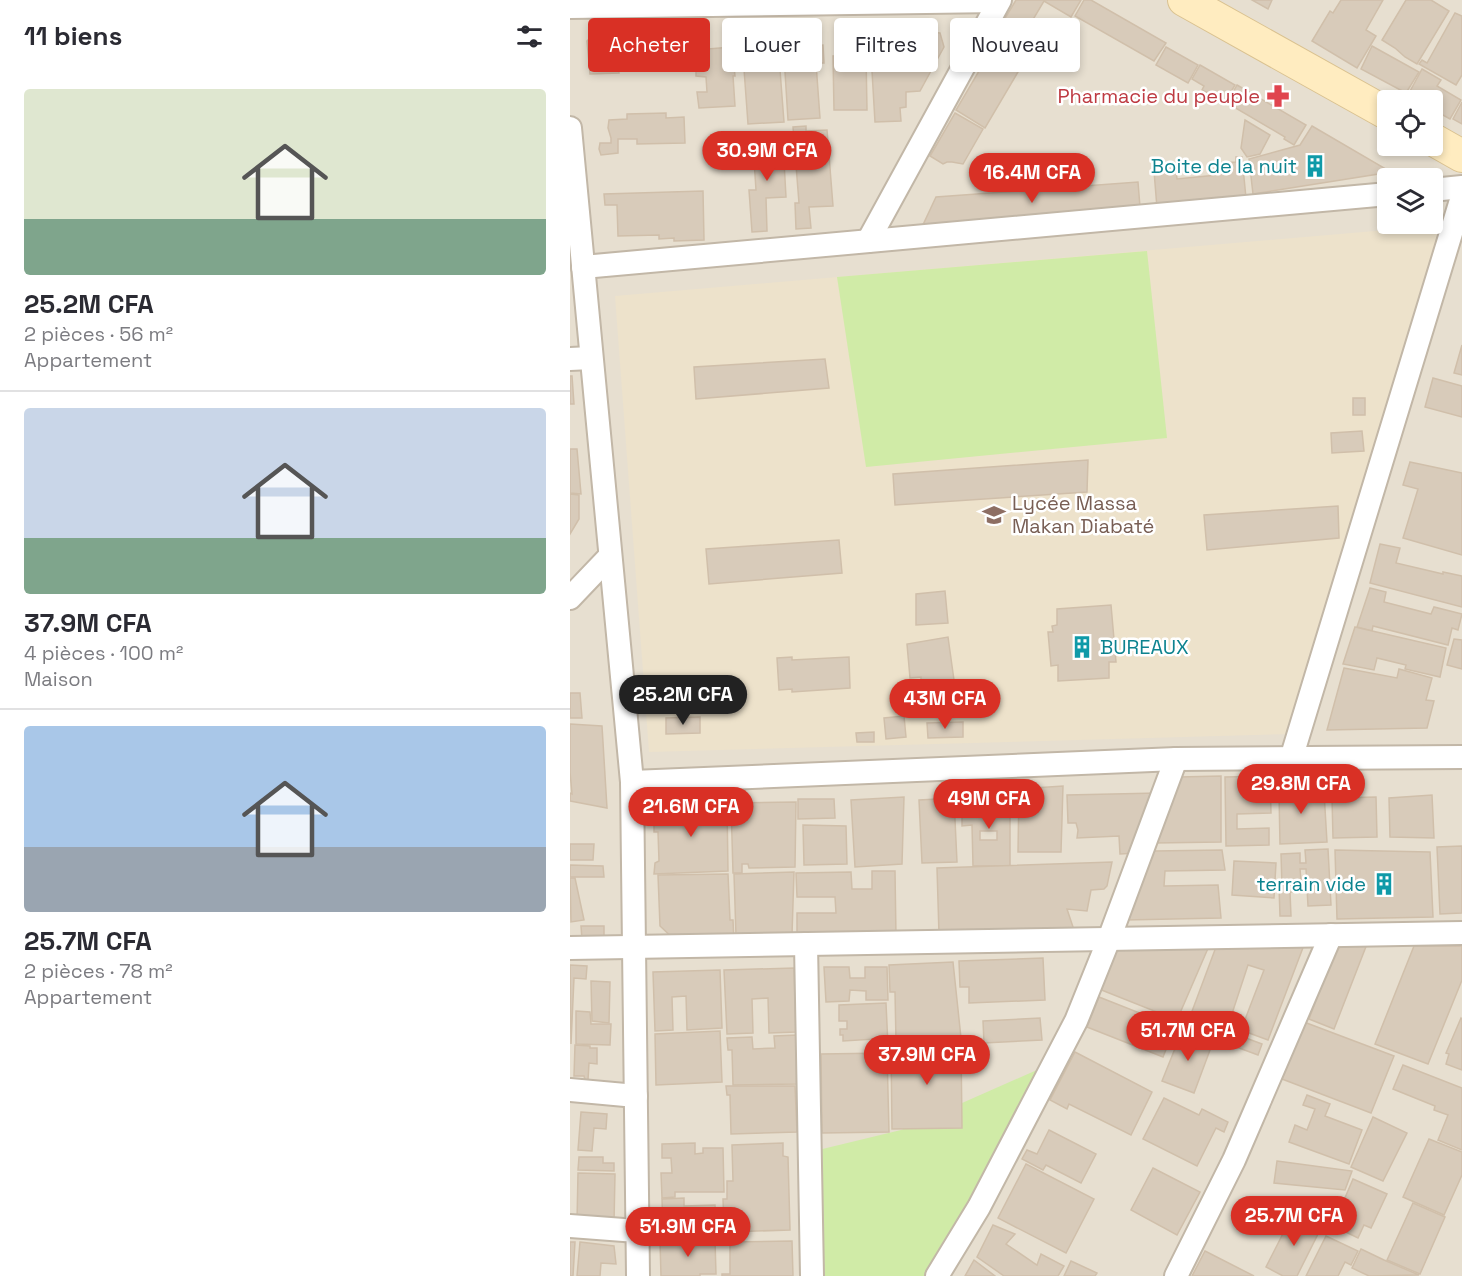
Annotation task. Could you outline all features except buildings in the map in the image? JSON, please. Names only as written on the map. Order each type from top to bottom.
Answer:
[{"type":"street","points":[[1184,0],[1377,108]]},
{"type":"street","points":[[570,7],[999,1],[868,241]]},
{"type":"street","points":[[570,128],[575,226],[583,267],[581,359],[610,556],[632,782],[638,1276]]},
{"type":"street","points":[[1443,146],[1462,156]]},
{"type":"street","points":[[1443,188],[1462,187]]},
{"type":"street","points":[[583,267],[1377,195]]},
{"type":"street","points":[[1291,759],[1462,197]]},
{"type":"street","points":[[570,598],[610,556]]},
{"type":"street","points":[[632,782],[1176,759],[1462,757]]},
{"type":"street","points":[[937,1276],[979,1207],[1076,1021],[1176,759]]},
{"type":"street","points":[[570,948],[1462,933]]},
{"type":"street","points":[[1176,1276],[1234,1160],[1331,934]]},
{"type":"street","points":[[806,944],[812,1276]]},
{"type":"street","points":[[570,1090],[636,1096]]},
{"type":"street","points":[[570,1226],[638,1231]]},
{"type":"shaded area","points":[[570,0],[1462,0],[1462,1276],[570,1276]]},
{"type":"shaded area","name":"Lycée Massa Makan Diabaté","points":[[1377,231],[1377,234],[1442,234],[1292,734],[649,752],[615,296]]},
{"type":"green space","points":[[1147,251],[1167,438],[866,467],[837,277]]},
{"type":"green space","points":[[1055,1062],[934,1276],[812,1276],[810,1152],[901,1130]]},
{"type":"place","name":"Pharmacie du peuple","points":[[1278,96]]},
{"type":"place","name":"Boite de la nuit","points":[[1315,166]]},
{"type":"place","name":"Lycée Massa Makan Diabaté","points":[[994,515]]},
{"type":"place","name":"BUREAUX","points":[[1082,647]]},
{"type":"place","name":"terrain vide","points":[[1384,884]]}]
